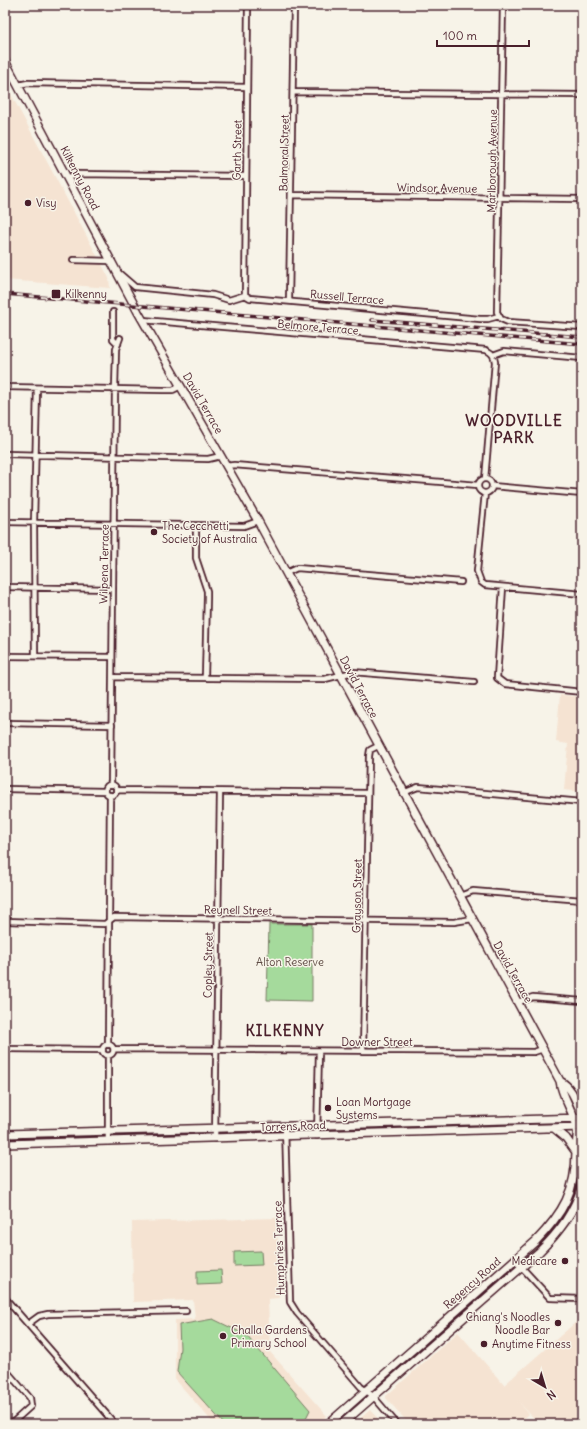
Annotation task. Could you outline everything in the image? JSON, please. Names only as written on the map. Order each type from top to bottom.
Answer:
[{"type":"main road","name":"Kilkenny Road","points":[[5,60],[135,306]]},
{"type":"main road","name":"David Terrace","points":[[135,306],[258,521],[378,746],[560,1080],[561,1089],[579,1127]]},
{"type":"main road","name":"David Terrace","points":[[560,1080],[567,1085],[576,1098],[582,1115]]},
{"type":"main road","points":[[576,1098],[582,1104]]},
{"type":"main road","name":"Torrens Road","points":[[5,1134],[582,1118]]},
{"type":"main road","points":[[399,1134],[400,1124]]},
{"type":"main road","name":"Torrens Road","points":[[5,1144],[399,1134],[579,1127]]},
{"type":"main road","name":"Regency Road","points":[[328,1424],[546,1230],[565,1204],[573,1182],[576,1168],[579,1127]]},
{"type":"main road","points":[[555,1129],[566,1138],[576,1152]]},
{"type":"main road","name":"Regency Road","points":[[342,1424],[521,1268],[556,1235],[571,1214],[582,1185]]},
{"type":"street","name":"Garth Street","points":[[245,295],[248,5]]},
{"type":"street","name":"Balmoral Street","points":[[289,301],[294,92],[294,5]]},
{"type":"street","name":"Marlborough Avenue","points":[[499,316],[497,311],[503,5]]},
{"type":"street","points":[[18,85],[28,83],[246,87]]},
{"type":"street","points":[[294,92],[582,95]]},
{"type":"street","points":[[68,178],[76,174],[246,176]]},
{"type":"street","name":"Windsor Avenue","points":[[292,195],[582,199]]},
{"type":"street","points":[[74,260],[112,261]]},
{"type":"street","name":"Russell Terrace","points":[[117,271],[131,285],[153,289],[213,295],[229,300],[245,295],[250,298],[488,319],[499,316],[501,319],[508,322],[582,327]]},
{"type":"street","name":"Wilpena Terrace","points":[[113,312],[112,339],[118,344]]},
{"type":"street","name":"Belmore Terrace","points":[[143,320],[486,350],[492,353],[504,352],[582,358]]},
{"type":"street","name":"Wilpena Terrace","points":[[111,784],[115,389],[116,349],[120,338]]},
{"type":"street","points":[[485,479],[495,362],[492,353]]},
{"type":"street","points":[[5,387],[173,390],[181,386]]},
{"type":"street","points":[[35,656],[34,522],[37,388]]},
{"type":"street","points":[[5,454],[208,459],[221,456]]},
{"type":"street","points":[[226,466],[234,464],[478,485]]},
{"type":"street","points":[[478,485],[481,480],[485,479],[490,480],[492,486]]},
{"type":"street","points":[[478,485],[480,490],[485,492]]},
{"type":"street","points":[[485,492],[491,489],[492,486]]},
{"type":"street","points":[[492,486],[582,494]]},
{"type":"street","points":[[485,492],[478,571],[479,579],[485,584],[582,594]]},
{"type":"street","points":[[5,522],[244,526],[258,521]]},
{"type":"street","points":[[196,526],[196,558],[207,598],[205,677]]},
{"type":"street","points":[[286,573],[297,568],[461,582]]},
{"type":"street","points":[[503,586],[496,674],[500,682],[505,684],[582,692]]},
{"type":"street","points":[[5,587],[113,590]]},
{"type":"street","points":[[5,656],[112,657]]},
{"type":"street","points":[[112,677],[325,679],[353,672],[474,682]]},
{"type":"street","points":[[5,723],[112,725]]},
{"type":"street","name":"Grayson Street","points":[[363,1051],[369,753],[370,750],[378,746]]},
{"type":"street","points":[[105,791],[107,786],[111,784],[115,786],[116,790]]},
{"type":"street","points":[[404,793],[418,787],[582,802]]},
{"type":"street","points":[[5,789],[105,791],[110,796],[108,1045]]},
{"type":"street","points":[[116,790],[368,793]]},
{"type":"street","points":[[110,796],[114,794],[116,790]]},
{"type":"street","name":"Copley Street","points":[[215,1139],[220,792]]},
{"type":"street","points":[[460,896],[473,891],[582,900]]},
{"type":"street","name":"Reynell Street","points":[[5,921],[105,924],[114,917],[454,922],[472,919]]},
{"type":"street","points":[[518,1002],[533,997],[582,1001]]},
{"type":"street","points":[[108,1045],[114,1049],[113,1054],[108,1056]]},
{"type":"street","points":[[102,1050],[104,1046],[108,1045]]},
{"type":"street","points":[[5,1049],[102,1050]]},
{"type":"street","name":"Downer Street","points":[[114,1049],[534,1052],[543,1049]]},
{"type":"street","points":[[102,1050],[105,1055],[108,1056]]},
{"type":"street","points":[[317,1136],[319,1051]]},
{"type":"street","points":[[108,1056],[108,1142]]},
{"type":"street","name":"Humphries Terrace","points":[[285,1126],[290,1302],[365,1391],[373,1396],[397,1424]]},
{"type":"street","points":[[514,1260],[550,1298],[582,1299]]},
{"type":"street","points":[[5,1298],[115,1424]]},
{"type":"street","points":[[28,1324],[39,1316],[48,1314],[186,1311]]},
{"type":"street","points":[[5,1369],[32,1402],[31,1406],[11,1424]]},
{"type":"shaded area","points":[[5,83],[109,278],[110,288],[5,280]]},
{"type":"shaded area","points":[[560,695],[582,697],[582,792],[564,790],[568,744],[556,742]]},
{"type":"shaded area","name":"Challa Gardens Primary School","points":[[277,1218],[279,1298],[268,1299],[270,1352],[327,1416],[317,1424],[214,1424],[175,1379],[175,1320],[195,1319],[193,1300],[133,1302],[132,1222]]},
{"type":"shaded area","points":[[576,1322],[582,1329],[582,1424],[539,1424],[518,1401],[529,1414],[518,1424],[409,1424],[386,1398],[386,1396],[458,1332],[504,1385]]},
{"type":"shaded area","points":[[370,1410],[383,1424],[354,1424]]},
{"type":"green space","name":"Alton Reserve","points":[[269,924],[312,924],[312,1001],[267,1000]]},
{"type":"green space","points":[[261,1251],[262,1265],[234,1266],[234,1252]]},
{"type":"green space","points":[[221,1270],[222,1284],[197,1285],[197,1271]]},
{"type":"green space","points":[[213,1319],[246,1335],[310,1410],[303,1424],[224,1424],[177,1372],[180,1348],[179,1325]]},
{"type":"railway","points":[[5,294],[582,344]]},
{"type":"railway","points":[[372,320],[582,337]]},
{"type":"place","name":"Visy","points":[[28,203]]},
{"type":"place","name":"Kilkenny","points":[[56,294]]},
{"type":"place","name":"The Cecchetti Society of Australia","points":[[154,532]]},
{"type":"place","name":"Loan Mortgage Systems","points":[[328,1108]]},
{"type":"place","name":"Medicare","points":[[565,1261]]},
{"type":"place","name":"Chiang's Noodles Noodle Bar","points":[[558,1323]]},
{"type":"place","name":"Challa Gardens Primary School","points":[[223,1336]]},
{"type":"place","name":"Anytime Fitness","points":[[484,1344]]},
{"type":"district","name":"WOODVILLE PARK","points":[[514,428]]},
{"type":"district","name":"KILKENNY","points":[[285,1030]]}]
